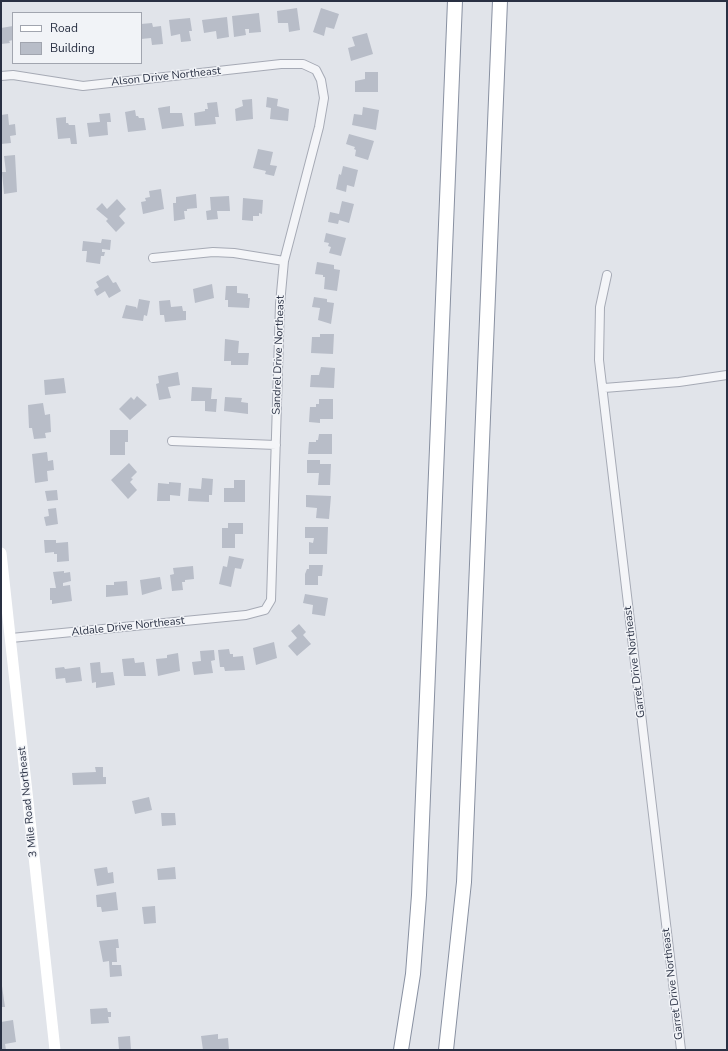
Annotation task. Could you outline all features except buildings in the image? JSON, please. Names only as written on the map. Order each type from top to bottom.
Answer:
[{"type":"highway","points":[[401,1050],[413,974],[419,894],[455,1]]},
{"type":"highway","points":[[446,1050],[464,882],[500,1]]},
{"type":"main road","name":"3 Mile Road Northeast","points":[[1,553],[56,1050]]},
{"type":"street","name":"Alson Drive Northeast","points":[[1,76],[13,74],[82,86],[281,64],[303,64],[316,70],[322,84]]},
{"type":"street","name":"Sandrel Drive Northeast","points":[[246,615],[265,610],[271,600],[280,304],[284,261],[319,127],[324,98],[322,84]]},
{"type":"street","points":[[153,258],[213,252],[234,253],[284,261]]},
{"type":"street","name":"Garret Drive Northeast","points":[[607,275],[598,323],[599,360],[604,388],[682,1050]]},
{"type":"street","points":[[604,388],[679,382],[727,375]]},
{"type":"street","points":[[172,441],[276,445]]},
{"type":"street","name":"Aldale Drive Northeast","points":[[10,638],[246,615]]}]
